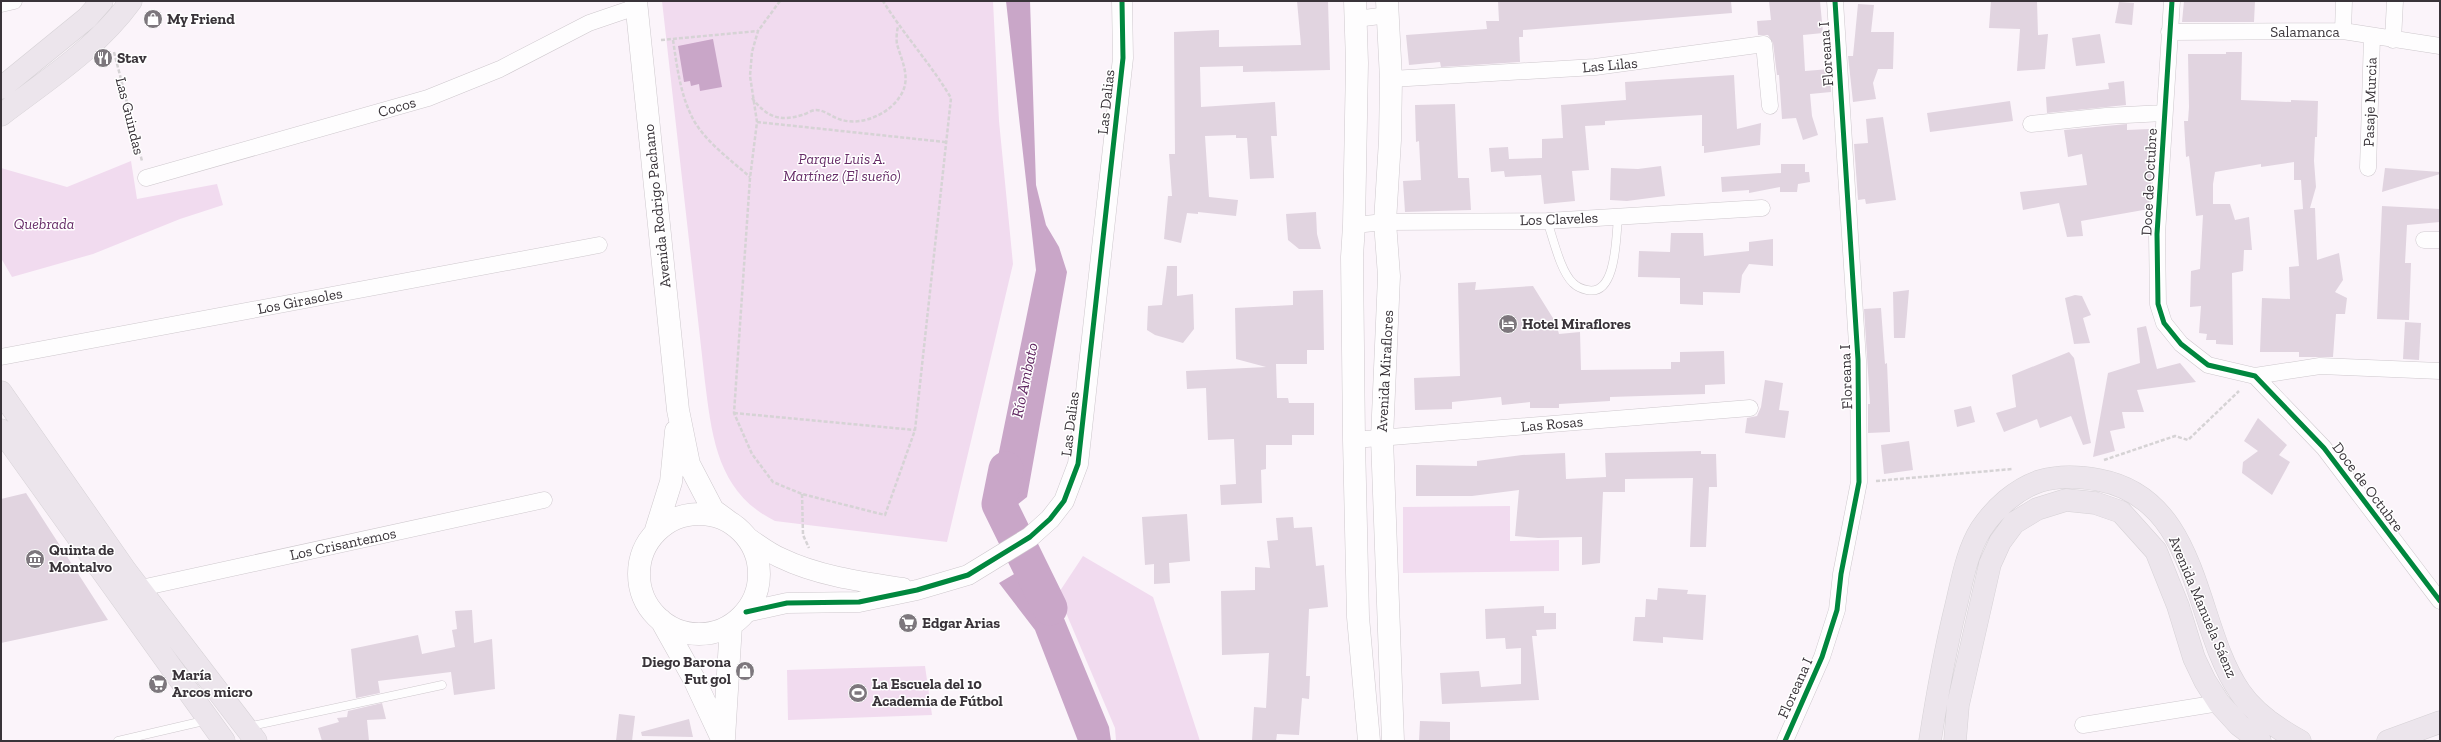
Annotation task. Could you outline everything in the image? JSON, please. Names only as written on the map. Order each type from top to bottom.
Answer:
[{"type":"main road","points":[[1,88],[87,18],[102,1]]},
{"type":"main road","points":[[1,115],[74,60],[108,30],[131,1]]},
{"type":"main road","name":"Avenida Rodrigo Pachano","points":[[636,4],[678,410],[690,464],[713,510],[728,521]]},
{"type":"main road","name":"Avenida Miraflores","points":[[1387,8],[1392,79],[1385,222],[1389,276],[1382,438],[1393,741]]},
{"type":"main road","name":"Avenida Miraflores","points":[[1356,10],[1356,141],[1352,257],[1354,440],[1358,617],[1369,741]]},
{"type":"main road","points":[[1356,141],[1390,140]]},
{"type":"main road","points":[[1,392],[118,575],[208,720],[224,741]]},
{"type":"main road","name":"Avenida Rodrigo Pachano","points":[[655,533],[671,482],[678,410]]},
{"type":"main road","points":[[1,430],[118,575],[141,588],[251,734]]},
{"type":"main road","name":"Avenida Manuela Sáenz","points":[[1930,741],[1940,672],[1964,572],[1981,530],[2000,506],[2027,486],[2052,478],[2082,477],[2112,482],[2138,494],[2161,514],[2180,543],[2221,657],[2241,694],[2278,729],[2300,741]]},
{"type":"main road","name":"Avenida Manuela Sáenz","points":[[1955,741],[1958,705],[1988,571],[2000,542],[2014,523],[2037,509],[2066,500],[2095,503],[2121,512],[2156,551],[2178,606],[2194,658],[2219,703],[2239,725],[2260,741]]},
{"type":"main road","points":[[660,620],[677,630],[695,634],[714,632],[738,618],[756,594],[760,574],[756,555],[747,537],[728,521],[710,515],[690,514],[671,521],[655,533],[644,550],[640,568],[641,588],[648,606],[660,620],[694,679],[723,741]]},
{"type":"main road","points":[[1358,617],[1389,617]]},
{"type":"main road","points":[[723,741],[738,618]]},
{"type":"main road","points":[[2388,741],[2440,722]]},
{"type":"street","points":[[1,4],[14,1]]},
{"type":"street","name":"Las Dalias","points":[[738,618],[787,603],[859,602],[917,590],[968,574],[1030,537],[1050,519],[1064,501],[1078,464],[1123,58],[1122,1]]},
{"type":"street","name":"Floreana I","points":[[1785,741],[1822,657],[1837,610],[1841,574],[1859,482],[1858,360],[1835,1]]},
{"type":"street","name":"Doce de Octubre","points":[[2172,1],[2164,113],[2158,234],[2158,304],[2164,323],[2181,344],[2208,365],[2255,376],[2324,448],[2440,601]]},
{"type":"street","points":[[2343,31],[2344,1]]},
{"type":"street","points":[[2392,40],[2395,1]]},
{"type":"street","name":"Cocos","points":[[146,178],[428,98],[500,69],[589,24],[636,4]]},
{"type":"street","points":[[1356,10],[1387,8]]},
{"type":"street","name":"Salamanca","points":[[2169,32],[2343,31],[2372,37],[2440,46]]},
{"type":"street","name":"Pasaje Murcia","points":[[2368,168],[2372,37]]},
{"type":"street","name":"Las Lilas","points":[[1392,79],[1595,67],[1764,44],[1770,106]]},
{"type":"street","points":[[2031,124],[2106,116],[2164,113]]},
{"type":"street","name":"Los Claveles","points":[[1354,225],[1385,222],[1548,221],[1762,208]]},
{"type":"street","points":[[2424,240],[2440,240]]},
{"type":"street","name":"Los Girasoles","points":[[1,357],[599,245]]},
{"type":"street","points":[[2255,376],[2320,366],[2440,372]]},
{"type":"street","name":"Las Rosas","points":[[1354,440],[1750,408]]},
{"type":"street","name":"Los Crisantemos","points":[[141,588],[544,500]]},
{"type":"street","name":"Las Dalias","points":[[747,537],[781,558],[820,572],[868,583],[917,590]]},
{"type":"street","points":[[2083,725],[2219,703]]},
{"type":"lane","points":[[1548,221],[1566,272],[1573,283],[1581,289],[1591,291],[1602,288],[1608,277],[1613,262],[1618,217]]},
{"type":"lane","points":[[251,734],[442,685]]},
{"type":"lane","points":[[118,741],[208,720]]},
{"type":"path","points":[[780,1],[758,31],[752,52],[750,76],[751,97],[756,122],[750,178],[734,413],[752,454],[773,482],[802,494],[885,515],[916,430],[945,142],[951,98],[934,70],[898,25],[883,1]]},
{"type":"path","points":[[751,97],[762,111],[786,120],[816,110],[841,120],[858,123],[879,115],[895,104],[903,91],[905,78],[903,61],[897,43],[898,25]]},
{"type":"path","points":[[641,41],[673,40],[758,31]]},
{"type":"path","points":[[673,40],[681,87],[693,119],[711,142],[750,178]]},
{"type":"path","points":[[756,122],[945,142]]},
{"type":"path","points":[[2100,461],[2175,436],[2188,440],[2255,376]]},
{"type":"path","points":[[734,413],[916,430]]},
{"type":"path","points":[[1859,482],[2020,469]]},
{"type":"path","points":[[802,494],[803,535],[820,572]]},
{"type":"green space","name":"Parque Luis A. Martínez (El sueño)","points":[[662,1],[993,1],[999,121],[1013,264],[947,542],[775,521],[756,509],[741,495],[721,462],[711,423],[705,382]]},
{"type":"green space","name":"Quebrada","points":[[131,161],[137,199],[217,184],[223,205],[180,219],[93,254],[12,277],[1,258],[1,168],[67,187]]},
{"type":"green space","points":[[1510,506],[1510,541],[1559,540],[1559,571],[1403,573],[1403,507]]},
{"type":"green space","points":[[1083,556],[1153,597],[1200,741],[1116,741],[1115,728],[1058,594]]},
{"type":"green space","name":"La Escuela del 10 Academia de Fútbol","points":[[925,666],[932,715],[788,720],[787,670]]},
{"type":"water","points":[[1006,1],[1030,1],[1036,185],[1046,225],[1059,247],[1067,272],[1027,497],[996,522],[989,501],[1036,270]]},
{"type":"water","points":[[713,39],[722,87],[700,91],[699,84],[691,86],[690,81],[684,82],[678,46]]},
{"type":"water","points":[[1033,563],[1056,599],[1109,727],[1111,741],[1078,741],[1035,630],[999,583]]},
{"type":"building","points":[[1297,1],[1328,1],[1330,70],[1243,72],[1243,66],[1200,67],[1201,107],[1275,102],[1277,136],[1271,136],[1274,178],[1250,179],[1247,138],[1236,138],[1236,135],[1205,136],[1209,197],[1238,200],[1236,216],[1198,212],[1198,214],[1187,213],[1181,243],[1164,239],[1168,196],[1172,196],[1169,154],[1175,154],[1174,32],[1219,30],[1219,47],[1301,45]]},
{"type":"building","points":[[1498,1],[1731,1],[1732,13],[1523,30],[1523,37],[1519,37],[1520,62],[1441,67],[1440,62],[1409,65],[1406,35],[1487,29],[1486,21],[1499,21]]},
{"type":"building","points":[[1769,1],[1820,1],[1823,33],[1803,35],[1805,71],[1830,69],[1831,92],[1810,94],[1812,116],[1818,135],[1803,140],[1796,118],[1782,119],[1779,75],[1777,75],[1773,43],[1768,35],[1758,35],[1757,21],[1771,20]]},
{"type":"building","points":[[1991,1],[2037,1],[2038,35],[2048,34],[2045,69],[2017,71],[2020,29],[1989,28]]},
{"type":"building","points":[[2184,1],[2255,1],[2254,22],[2182,22]]},
{"type":"building","points":[[2119,2],[2134,3],[2132,25],[2115,23]]},
{"type":"building","points":[[1858,4],[1874,5],[1871,32],[1894,32],[1893,69],[1878,69],[1873,83],[1876,99],[1853,102],[1848,56],[1853,56]]},
{"type":"building","points":[[2100,34],[2105,63],[2076,66],[2072,38]]},
{"type":"building","points":[[2226,52],[2242,52],[2241,100],[2291,102],[2291,100],[2318,101],[2317,137],[2315,137],[2314,161],[2316,187],[2310,208],[2315,208],[2317,260],[2339,253],[2343,280],[2335,292],[2347,298],[2345,314],[2336,314],[2333,357],[2299,357],[2299,352],[2260,352],[2262,298],[2290,299],[2289,267],[2299,266],[2294,210],[2303,209],[2301,180],[2294,180],[2294,162],[2261,167],[2261,164],[2215,172],[2213,184],[2213,204],[2230,204],[2235,220],[2249,217],[2252,250],[2244,250],[2243,271],[2232,273],[2233,345],[2216,344],[2216,340],[2206,340],[2207,334],[2199,333],[2201,306],[2190,307],[2191,271],[2200,269],[2203,215],[2196,216],[2189,156],[2186,157],[2184,121],[2188,121],[2189,107],[2188,54],[2226,54]]},
{"type":"building","points":[[1734,75],[1737,129],[1761,123],[1760,145],[1704,153],[1704,146],[1702,146],[1702,115],[1605,121],[1605,125],[1585,126],[1589,170],[1572,171],[1575,201],[1544,204],[1541,175],[1505,177],[1504,171],[1491,172],[1489,148],[1508,147],[1509,159],[1542,158],[1542,139],[1563,138],[1561,105],[1626,100],[1625,82]]},
{"type":"building","points":[[2124,81],[2126,105],[2047,113],[2046,97],[2109,89],[2108,83]]},
{"type":"building","points":[[2010,101],[2013,121],[1930,132],[1927,113]]},
{"type":"building","points":[[1455,104],[1458,178],[1469,178],[1471,210],[1405,212],[1403,181],[1421,180],[1419,141],[1416,142],[1415,105]]},
{"type":"building","points":[[1883,117],[1896,200],[1866,204],[1865,199],[1858,200],[1854,144],[1868,143],[1866,119]]},
{"type":"building","points":[[2127,124],[2127,130],[2149,129],[2151,155],[2153,155],[2149,209],[2081,221],[2083,236],[2067,237],[2059,203],[2023,210],[2020,192],[2087,185],[2082,154],[2068,157],[2064,130]]},
{"type":"building","points":[[1781,164],[1805,164],[1805,172],[1809,172],[1810,182],[1798,184],[1797,192],[1780,192],[1780,187],[1749,193],[1749,190],[1722,192],[1721,177],[1781,173]]},
{"type":"building","points":[[1661,166],[1665,196],[1627,201],[1610,200],[1611,168],[1638,169]]},
{"type":"building","points":[[2385,168],[2440,172],[2440,174],[2382,192]]},
{"type":"building","points":[[2382,206],[2440,209],[2440,222],[2407,225],[2405,263],[2411,263],[2409,320],[2377,319]]},
{"type":"building","points":[[1316,212],[1317,234],[1321,249],[1299,249],[1288,240],[1286,214]]},
{"type":"building","points":[[1671,233],[1703,233],[1704,256],[1749,251],[1749,242],[1773,239],[1773,266],[1749,264],[1742,275],[1740,293],[1703,292],[1703,305],[1680,304],[1680,278],[1638,277],[1639,251],[1670,252]]},
{"type":"building","points":[[1167,266],[1177,266],[1177,296],[1193,294],[1194,329],[1183,343],[1155,335],[1147,330],[1148,306],[1162,305]]},
{"type":"building","points":[[1476,282],[1475,290],[1533,286],[1556,323],[1559,334],[1580,332],[1581,370],[1671,369],[1671,362],[1680,362],[1680,352],[1724,351],[1725,384],[1705,385],[1705,394],[1610,397],[1610,401],[1559,404],[1559,408],[1530,408],[1530,402],[1502,405],[1501,397],[1452,402],[1452,409],[1415,410],[1414,378],[1460,376],[1458,283]]},
{"type":"building","points":[[1323,290],[1324,350],[1307,350],[1307,364],[1276,364],[1277,398],[1288,398],[1289,403],[1314,403],[1314,435],[1292,435],[1292,445],[1266,445],[1266,469],[1261,470],[1262,503],[1221,505],[1220,485],[1236,484],[1234,439],[1208,440],[1206,388],[1187,389],[1186,371],[1266,367],[1236,359],[1235,308],[1293,305],[1293,291]]},
{"type":"building","points":[[1909,290],[1905,338],[1894,338],[1893,292]]},
{"type":"building","points":[[2075,295],[2082,296],[2091,315],[2083,318],[2090,343],[2074,344],[2065,298]]},
{"type":"building","points":[[1881,308],[1885,364],[1887,363],[1890,432],[1868,433],[1868,404],[1870,404],[1864,309]]},
{"type":"building","points":[[2405,322],[2421,323],[2419,360],[2403,359]]},
{"type":"building","points":[[2146,326],[2157,369],[2180,363],[2196,382],[2137,390],[2144,412],[2122,412],[2125,428],[2110,431],[2115,451],[2093,457],[2108,373],[2140,363],[2137,328]]},
{"type":"building","points":[[2069,352],[2074,358],[2091,443],[2083,445],[2071,416],[2040,428],[2037,419],[2004,432],[1996,413],[2016,407],[2012,375]]},
{"type":"building","points":[[1765,380],[1783,383],[1779,410],[1789,411],[1785,438],[1745,433],[1747,418],[1757,416],[1761,407]]},
{"type":"building","points":[[1971,406],[1975,422],[1957,427],[1954,410]]},
{"type":"building","points":[[2258,418],[2287,445],[2279,455],[2290,462],[2272,495],[2242,473],[2243,462],[2258,451],[2244,441]]},
{"type":"building","points":[[1909,441],[1913,470],[1884,474],[1881,445]]},
{"type":"building","points":[[1701,451],[1701,454],[1716,454],[1717,487],[1709,487],[1706,547],[1690,547],[1693,478],[1625,479],[1625,492],[1603,492],[1600,563],[1582,565],[1582,537],[1538,538],[1515,536],[1519,490],[1472,496],[1416,496],[1416,465],[1477,466],[1477,461],[1522,455],[1565,453],[1566,479],[1606,477],[1605,453]]},
{"type":"building","name":"Quinta de Montalvo","points":[[26,493],[108,620],[1,643],[1,499]]},
{"type":"building","points":[[1187,514],[1190,561],[1169,563],[1170,583],[1154,584],[1154,564],[1145,565],[1142,517]]},
{"type":"building","points":[[1293,517],[1294,528],[1312,527],[1316,566],[1324,565],[1328,607],[1309,609],[1306,676],[1310,676],[1309,699],[1302,698],[1299,735],[1277,734],[1276,741],[1252,741],[1254,707],[1266,708],[1269,653],[1222,655],[1221,591],[1255,590],[1255,567],[1270,568],[1267,541],[1278,540],[1276,518]]},
{"type":"building","points":[[1658,588],[1688,590],[1687,594],[1706,595],[1703,640],[1663,637],[1663,643],[1633,641],[1635,617],[1645,617],[1646,599],[1657,600]]},
{"type":"building","points":[[1544,606],[1544,613],[1556,613],[1556,629],[1536,630],[1537,636],[1532,636],[1539,700],[1442,704],[1440,673],[1479,671],[1481,687],[1521,684],[1521,648],[1506,649],[1505,638],[1486,639],[1485,609]]},
{"type":"building","points":[[472,610],[474,643],[492,639],[495,689],[454,695],[451,672],[378,681],[380,693],[356,698],[351,649],[418,635],[422,654],[455,647],[452,630],[457,629],[455,611]]},
{"type":"building","points":[[382,703],[386,719],[367,720],[369,741],[322,741],[318,728],[339,722],[337,718],[347,717],[348,711]]},
{"type":"building","points":[[619,714],[635,716],[632,741],[616,741]]},
{"type":"building","points":[[689,719],[693,737],[642,736],[641,732]]},
{"type":"building","points":[[1420,721],[1450,722],[1450,741],[1419,741]]},
{"type":"waterway","name":"Río Ambato","points":[[1006,469],[999,504],[1050,608]]},
{"type":"cycle path","points":[[746,612],[787,603],[859,602],[917,590],[968,575],[1030,537],[1050,519],[1064,501],[1078,464],[1123,58],[1122,1]]},
{"type":"cycle path","points":[[1785,741],[1822,657],[1837,610],[1841,574],[1859,482],[1858,360],[1835,1]]},
{"type":"cycle path","points":[[2172,1],[2157,234],[2158,304],[2164,323],[2181,344],[2208,365],[2255,376],[2324,448],[2440,601]]},
{"type":"place","name":"My Friend","points":[[153,19]]},
{"type":"place","name":"Stav","points":[[103,58]]},
{"type":"place","name":"Hotel Miraflores","points":[[1508,324]]},
{"type":"place","name":"Quinta de Montalvo","points":[[35,559]]},
{"type":"place","name":"Edgar Arias","points":[[908,623]]},
{"type":"place","name":"Diego Barona Fut gol","points":[[745,671]]},
{"type":"place","name":"María Arcos micro","points":[[158,684]]},
{"type":"place","name":"La Escuela del 10 Academia de Fútbol","points":[[858,693]]}]
